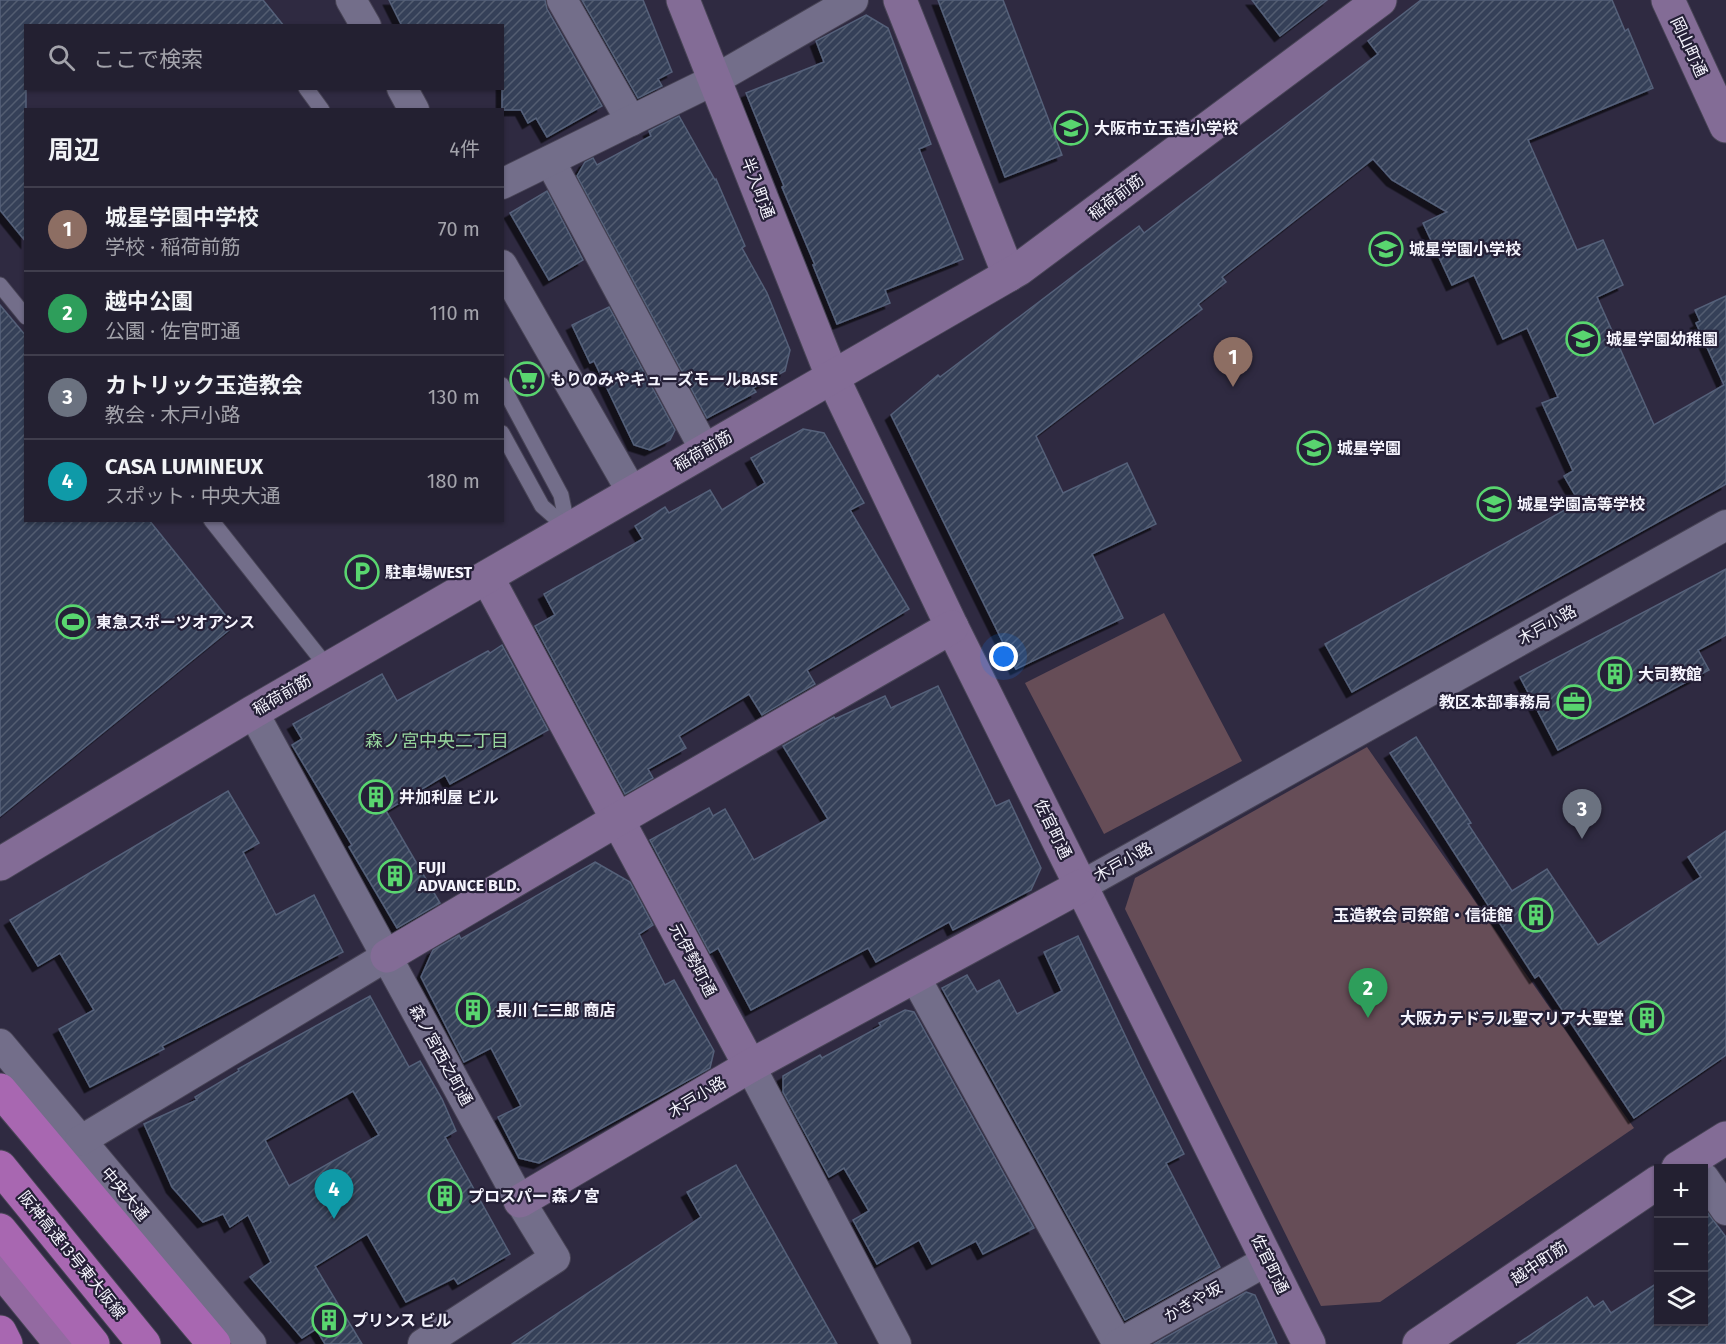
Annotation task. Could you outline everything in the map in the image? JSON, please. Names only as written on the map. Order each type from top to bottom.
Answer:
[{"type":"highway","points":[[0,1090],[214,1344]]},
{"type":"highway","name":"阪神高速13号東大阪線","points":[[0,1167],[144,1344]]},
{"type":"highway","points":[[0,1230],[93,1344]]},
{"type":"highway","points":[[0,1332],[6,1344]]},
{"type":"main road","points":[[0,1154],[155,1344]]},
{"type":"main road","points":[[0,1269],[62,1344]]},
{"type":"street","points":[[351,0],[365,24]]},
{"type":"street","points":[[562,0],[631,122]]},
{"type":"street","name":"半入町通","points":[[683,0],[832,376]]},
{"type":"street","points":[[504,183],[716,79],[853,0]]},
{"type":"street","points":[[900,0],[1009,275]]},
{"type":"street","name":"稲荷前筋","points":[[0,864],[328,668],[1009,275],[1380,0]]},
{"type":"street","name":"岡山町通","points":[[1668,0],[1726,126]]},
{"type":"street","points":[[403,90],[413,108]]},
{"type":"street","points":[[550,161],[705,450]]},
{"type":"street","points":[[504,268],[632,492]]},
{"type":"street","name":"佐官町通","points":[[832,376],[952,627],[1309,1344]]},
{"type":"street","name":"木戸小路","points":[[520,1202],[750,1066],[1081,886],[1726,525]]},
{"type":"street","name":"元伊勢町通","points":[[487,577],[750,1066],[896,1344]]},
{"type":"street","points":[[80,1141],[387,956],[952,627]]},
{"type":"street","name":"森ノ宮西之町通","points":[[253,712],[520,1202],[555,1258],[423,1344]]},
{"type":"street","points":[[915,977],[1118,1344]]},
{"type":"street","name":"中央大通","points":[[0,1044],[251,1344]]},
{"type":"street","points":[[1698,1164],[1726,1138]]},
{"type":"street","name":"越中町筋","points":[[1419,1344],[1654,1185]]},
{"type":"street","points":[[1708,1188],[1726,1210]]},
{"type":"street","name":"かぎや坂","points":[[1118,1344],[1268,1260]]},
{"type":"lane","points":[[307,90],[321,108]]},
{"type":"lane","points":[[0,285],[24,315]]},
{"type":"lane","points":[[504,389],[561,495],[568,529]]},
{"type":"lane","points":[[504,437],[542,506],[568,529]]},
{"type":"lane","points":[[213,522],[328,668]]},
{"type":"shaded area","points":[[1164,613],[1242,761],[1104,834],[1025,683]]},
{"type":"shaded area","points":[[1367,747],[1634,1128],[1380,1302],[1321,1306],[1125,909],[1135,878]]},
{"type":"building","points":[[0,0],[263,0],[282,24],[24,24],[26,108],[24,108],[24,240],[0,210]]},
{"type":"building","points":[[389,0],[545,0],[547,9],[602,106],[547,137],[536,118],[528,123],[521,110],[502,108],[504,24],[401,24]]},
{"type":"building","points":[[582,0],[643,0],[672,72],[658,79],[662,86],[638,98]]},
{"type":"building","points":[[938,0],[1003,0],[1062,155],[1005,177]]},
{"type":"building","points":[[1252,0],[1327,0],[1280,36]]},
{"type":"building","points":[[1421,0],[1612,0],[1625,31],[1628,29],[1653,88],[1528,140],[1577,250],[1603,240],[1623,285],[1597,297],[1654,425],[1724,385],[1696,323],[1700,321],[1695,310],[1726,296],[1726,484],[1352,692],[1325,644],[1579,502],[1564,476],[1573,471],[1542,403],[1558,397],[1527,328],[1503,339],[1474,275],[1452,285],[1423,223],[1447,212],[1392,180],[1373,159],[1222,277],[1226,282],[1198,304],[1202,309],[1036,436],[1063,493],[1127,463],[1156,524],[1092,554],[1123,618],[1016,669],[891,415],[938,375],[940,377],[1139,226],[1144,233],[1378,54],[1368,41]]},
{"type":"building","points":[[866,15],[888,28],[931,144],[919,149],[963,259],[885,290],[890,303],[837,324],[746,93],[824,62],[816,41]]},
{"type":"building","points":[[679,116],[716,179],[745,246],[742,248],[767,293],[790,350],[785,371],[753,388],[756,392],[707,418],[577,176],[585,162],[593,158],[597,165],[651,136],[649,131]]},
{"type":"building","points":[[547,191],[583,260],[549,280],[510,213]]},
{"type":"building","points":[[0,305],[24,334],[24,522],[151,522],[234,626],[0,816]]},
{"type":"building","points":[[609,307],[675,430],[670,440],[650,450],[634,445],[594,361],[590,363],[572,325]]},
{"type":"building","points":[[803,429],[824,433],[864,503],[850,510],[909,609],[807,670],[815,684],[762,715],[749,694],[679,736],[686,748],[648,769],[653,778],[625,794],[535,626],[555,615],[544,594],[643,539],[635,526],[665,507],[669,513],[710,490],[722,510],[765,483],[751,458]]},
{"type":"building","name":"大司教館","points":[[1726,569],[1726,635],[1698,650],[1709,670],[1558,750],[1520,677]]},
{"type":"building","points":[[502,645],[548,730],[450,784],[445,775],[386,811],[440,903],[397,928],[349,847],[352,845],[292,745],[302,739],[293,724],[382,674],[397,701]]},
{"type":"building","points":[[938,686],[996,806],[1009,800],[1041,868],[1031,890],[953,930],[949,922],[876,962],[868,948],[751,1010],[718,948],[710,953],[650,840],[709,808],[713,816],[725,809],[754,860],[828,819],[783,746],[834,717],[835,719],[885,696],[891,708]]},
{"type":"building","name":"大阪カテドラル聖マリア大聖堂","points":[[1416,737],[1471,823],[1468,824],[1512,891],[1547,869],[1598,945],[1701,877],[1688,857],[1726,831],[1726,1055],[1634,1118],[1539,975],[1535,978],[1390,753]]},
{"type":"building","points":[[228,791],[259,843],[243,852],[276,915],[314,895],[343,952],[162,1046],[164,1049],[90,1087],[59,1029],[94,1010],[60,953],[38,966],[10,920]]},
{"type":"building","points":[[595,862],[630,882],[653,925],[639,934],[665,985],[674,980],[714,1051],[710,1068],[539,1163],[519,1158],[498,1117],[521,1106],[491,1048],[464,1062],[421,977],[433,950],[459,935],[461,939]]},
{"type":"building","points":[[1078,936],[1184,1154],[1166,1163],[1220,1267],[1125,1320],[942,988],[967,975],[977,992],[999,980],[1017,1014],[1062,991],[1044,952]]},
{"type":"building","points":[[370,996],[409,1067],[420,1061],[442,1099],[456,1131],[445,1137],[510,1254],[458,1284],[454,1278],[406,1302],[367,1234],[315,1266],[362,1344],[325,1344],[316,1329],[302,1338],[250,1277],[271,1262],[248,1215],[230,1227],[223,1214],[203,1222],[172,1187],[144,1124],[197,1100],[195,1097],[239,1071],[238,1069]],"holes":[[[353,1091],[379,1135],[289,1186],[265,1140]]]},
{"type":"building","points":[[905,1010],[914,1012],[1034,1228],[983,1254],[976,1241],[932,1264],[919,1240],[877,1264],[853,1220],[869,1211],[844,1168],[829,1177],[783,1092],[783,1076],[820,1055],[822,1058],[881,1026],[879,1023]]},
{"type":"building","points":[[736,1165],[837,1344],[512,1344],[701,1217],[687,1192]]},
{"type":"building","points":[[1708,1213],[1726,1237],[1726,1344],[1517,1344],[1587,1297],[1594,1307],[1603,1301],[1611,1313],[1654,1285],[1654,1326],[1708,1326]]},
{"type":"building","points":[[1246,1292],[1255,1295],[1277,1344],[1154,1344]]},
{"type":"place","name":"大阪市立玉造小学校","points":[[1071,128]]},
{"type":"place","name":"城星学園小学校","points":[[1386,249]]},
{"type":"place","name":"城星学園幼稚園","points":[[1583,339]]},
{"type":"place","name":"もりのみやキューズモールBASE","points":[[527,379]]},
{"type":"place","name":"城星学園中学校","points":[[1233,387]]},
{"type":"place","name":"城星学園","points":[[1314,448]]},
{"type":"place","name":"城星学園高等学校","points":[[1494,504]]},
{"type":"place","name":"駐車場WEST","points":[[362,572]]},
{"type":"place","name":"東急スポーツオアシス","points":[[73,622]]},
{"type":"place","name":"大司教館","points":[[1615,674]]},
{"type":"place","name":"教区本部事務局","points":[[1574,702]]},
{"type":"place","name":"井加利屋 ビル","points":[[376,797]]},
{"type":"place","name":"カトリック玉造教会","points":[[1582,839]]},
{"type":"place","name":"FUJI ADVANCE BLD.","points":[[395,876]]},
{"type":"place","name":"玉造教会 司祭館・信徒館","points":[[1536,915]]},
{"type":"place","name":"長川 仁三郎 商店","points":[[473,1010]]},
{"type":"place","name":"越中公園","points":[[1368,1018]]},
{"type":"place","name":"大阪カテドラル聖マリア大聖堂","points":[[1647,1018]]},
{"type":"place","name":"プロスパー 森ノ宮","points":[[445,1196]]},
{"type":"place","name":"CASA LUMINEUX","points":[[334,1219]]},
{"type":"place","name":"プリンス ビル","points":[[329,1320]]},
{"type":"district","name":"森ノ宮中央二丁目","points":[[437,741]]}]
